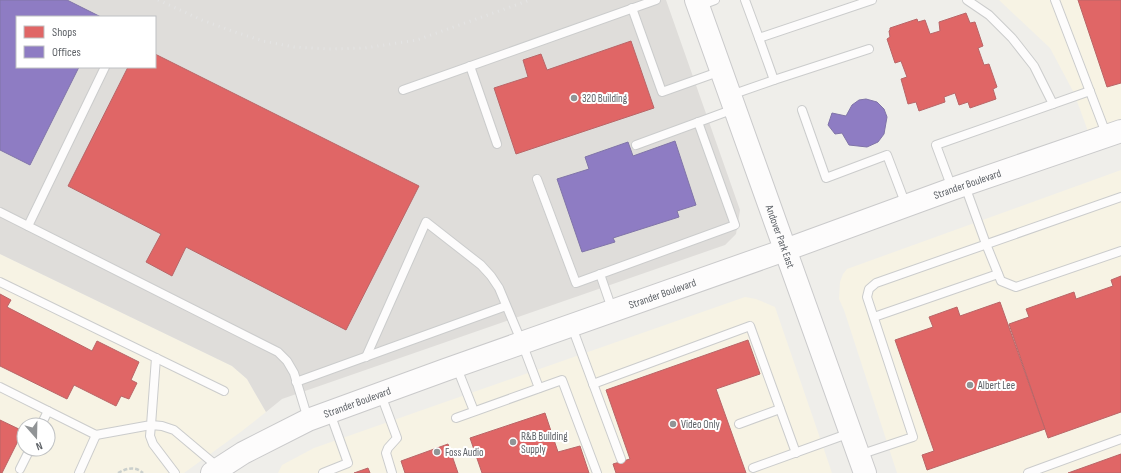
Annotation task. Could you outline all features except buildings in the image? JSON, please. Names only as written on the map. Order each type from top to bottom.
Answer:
[{"type":"main road","name":"Andover Park East","points":[[703,2],[721,71],[861,464]]},
{"type":"main road","name":"Strander Boulevard","points":[[215,470],[243,453],[308,420],[380,393],[959,187],[1114,134]]},
{"type":"lane","points":[[403,90],[656,0]]},
{"type":"lane","points":[[745,0],[774,80]]},
{"type":"lane","points":[[759,38],[872,0]]},
{"type":"lane","points":[[967,0],[989,15],[1012,38],[1034,66],[1053,104]]},
{"type":"lane","points":[[1055,0],[1090,91],[1114,134]]},
{"type":"lane","points":[[632,8],[662,92],[721,71]]},
{"type":"lane","points":[[636,145],[698,122],[774,80],[869,49]]},
{"type":"lane","points":[[470,66],[497,144]]},
{"type":"lane","points":[[28,226],[105,68]]},
{"type":"lane","points":[[1090,91],[936,145],[959,187],[986,244],[1001,281],[1016,287],[1121,251]]},
{"type":"lane","points":[[802,110],[826,178],[887,155],[906,206]]},
{"type":"lane","points":[[537,179],[576,283],[735,225],[698,122]]},
{"type":"lane","points":[[861,464],[913,437],[868,297],[869,289],[876,283],[1121,198]]},
{"type":"lane","points":[[0,212],[278,352],[287,361],[294,373],[308,420]]},
{"type":"lane","points":[[366,356],[426,222],[481,265],[491,276],[499,288],[539,388]]},
{"type":"lane","points":[[600,274],[613,311]]},
{"type":"lane","points":[[874,317],[998,274]]},
{"type":"lane","points":[[0,282],[224,391]]},
{"type":"lane","points":[[296,382],[506,306]]},
{"type":"lane","points":[[571,325],[621,459]]},
{"type":"lane","points":[[593,384],[750,326],[796,453]]},
{"type":"lane","points":[[156,358],[150,436],[153,444],[176,473]]},
{"type":"lane","points":[[456,366],[474,412]]},
{"type":"lane","points":[[456,418],[562,380],[597,473]]},
{"type":"lane","points":[[0,387],[96,435],[151,425],[162,426],[174,430],[215,470]]},
{"type":"lane","points":[[380,393],[397,438],[388,448],[386,453],[392,473]]},
{"type":"lane","points":[[739,424],[780,409]]},
{"type":"lane","points":[[45,417],[48,411]]},
{"type":"lane","points":[[323,473],[348,463],[330,412]]},
{"type":"lane","points":[[753,468],[850,433]]},
{"type":"lane","points":[[79,473],[96,435]]},
{"type":"lane","points":[[1028,473],[1121,440]]},
{"type":"lane","points":[[20,469],[26,457]]},
{"type":"path","points":[[118,473],[132,468],[138,469],[143,473]]},
{"type":"shaded area","points":[[0,0],[666,0],[740,210],[736,234],[725,245],[282,399],[266,412],[247,379],[232,366],[0,254]]},
{"type":"shaded area","points":[[999,0],[1121,0],[1121,123],[1089,134],[1074,93],[1050,48]]},
{"type":"shaded area","points":[[1121,170],[1121,473],[897,473],[844,310],[839,299],[840,282],[843,274],[847,269]]},
{"type":"shaded area","points":[[0,254],[232,366],[247,379],[266,412],[184,473],[0,473]]},
{"type":"shaded area","points":[[745,297],[756,299],[775,307],[832,473],[278,473],[282,465],[314,448]]},
{"type":"railway","points":[[158,0],[202,20],[263,41],[294,47],[329,49],[365,48],[417,40],[530,0]]},
{"type":"place","name":"320 Building","points":[[574,98]]},
{"type":"place","name":"Albert Lee","points":[[970,385]]},
{"type":"place","name":"Video Only","points":[[673,424]]},
{"type":"place","name":"R&B Building Supply","points":[[513,442]]},
{"type":"place","name":"Foss Audio","points":[[437,452]]}]
